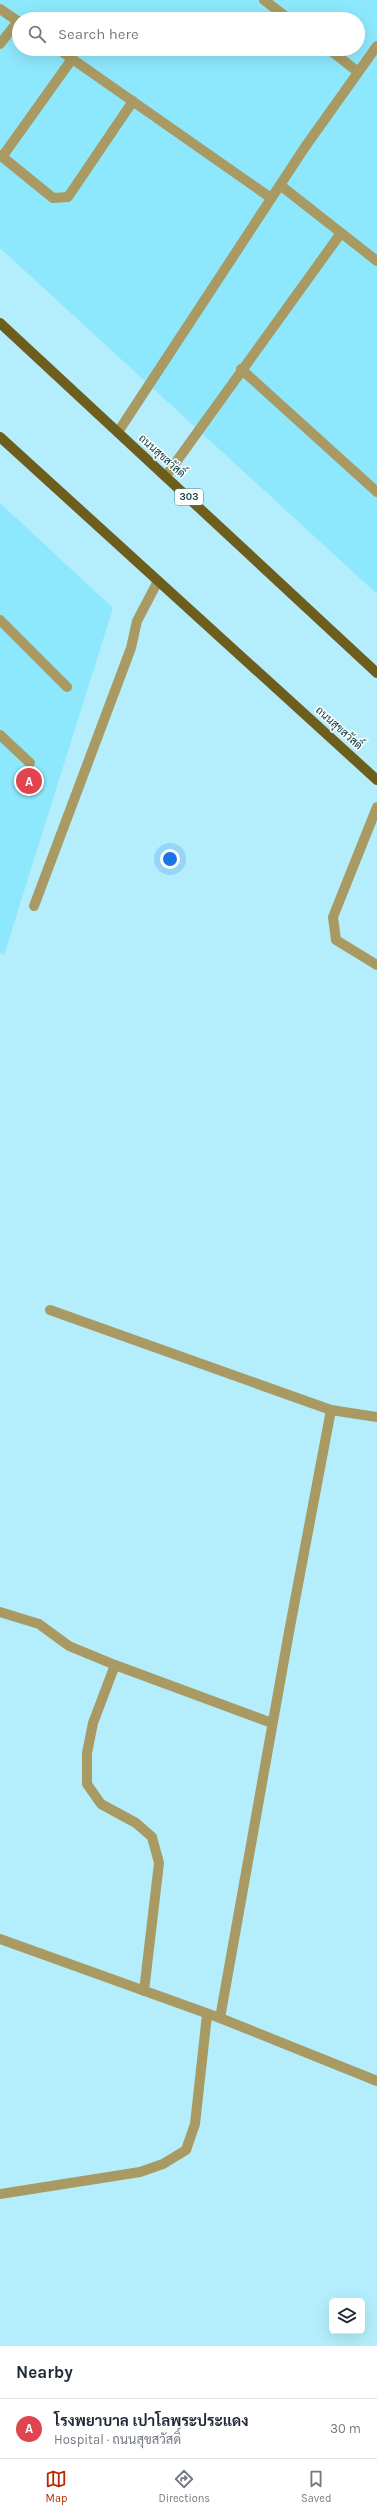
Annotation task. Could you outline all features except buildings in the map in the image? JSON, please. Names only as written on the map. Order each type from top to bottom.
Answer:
[{"type":"main road","name":"ถนนสุขสวัสดิ์","points":[[0,323],[377,672]]},
{"type":"main road","name":"ถนนสุขสวัสดิ์","points":[[0,437],[377,780]]},
{"type":"street","points":[[264,0],[280,12]]},
{"type":"street","points":[[0,9],[12,17]]},
{"type":"street","points":[[0,44],[12,29]]},
{"type":"street","points":[[118,432],[271,198],[377,46]]},
{"type":"street","points":[[68,56],[271,198]]},
{"type":"street","points":[[337,56],[358,72]]},
{"type":"street","points":[[72,59],[1,156],[53,198],[68,197],[133,101]]},
{"type":"street","points":[[280,185],[377,261]]},
{"type":"street","points":[[166,476],[241,369],[341,233]]},
{"type":"street","points":[[241,369],[377,492]]},
{"type":"street","points":[[34,906],[132,648],[137,621],[158,581]]},
{"type":"street","points":[[0,620],[67,687]]},
{"type":"street","points":[[0,735],[30,763]]},
{"type":"street","points":[[377,807],[333,918],[336,940],[377,965]]},
{"type":"street","points":[[50,1310],[331,1410],[377,1417]]},
{"type":"street","points":[[220,2018],[272,1723],[331,1410]]},
{"type":"street","points":[[0,1612],[39,1624],[68,1646],[272,1723]]},
{"type":"street","points":[[116,1665],[93,1723],[87,1753],[87,1784],[101,1804],[136,1823],[152,1837],[159,1862],[144,1992]]},
{"type":"street","points":[[0,1938],[144,1992],[220,2018],[377,2081]]},
{"type":"street","points":[[0,2194],[140,2172],[163,2164],[186,2150],[195,2124],[206,2014]]},
{"type":"shaded area","points":[[0,0],[377,0],[377,594],[0,248]]},
{"type":"shaded area","points":[[0,503],[113,608],[4,955],[0,953]]},
{"type":"place","name":"โรงพยาบาล เปาโลพระประแดง","points":[[29,781]]}]
